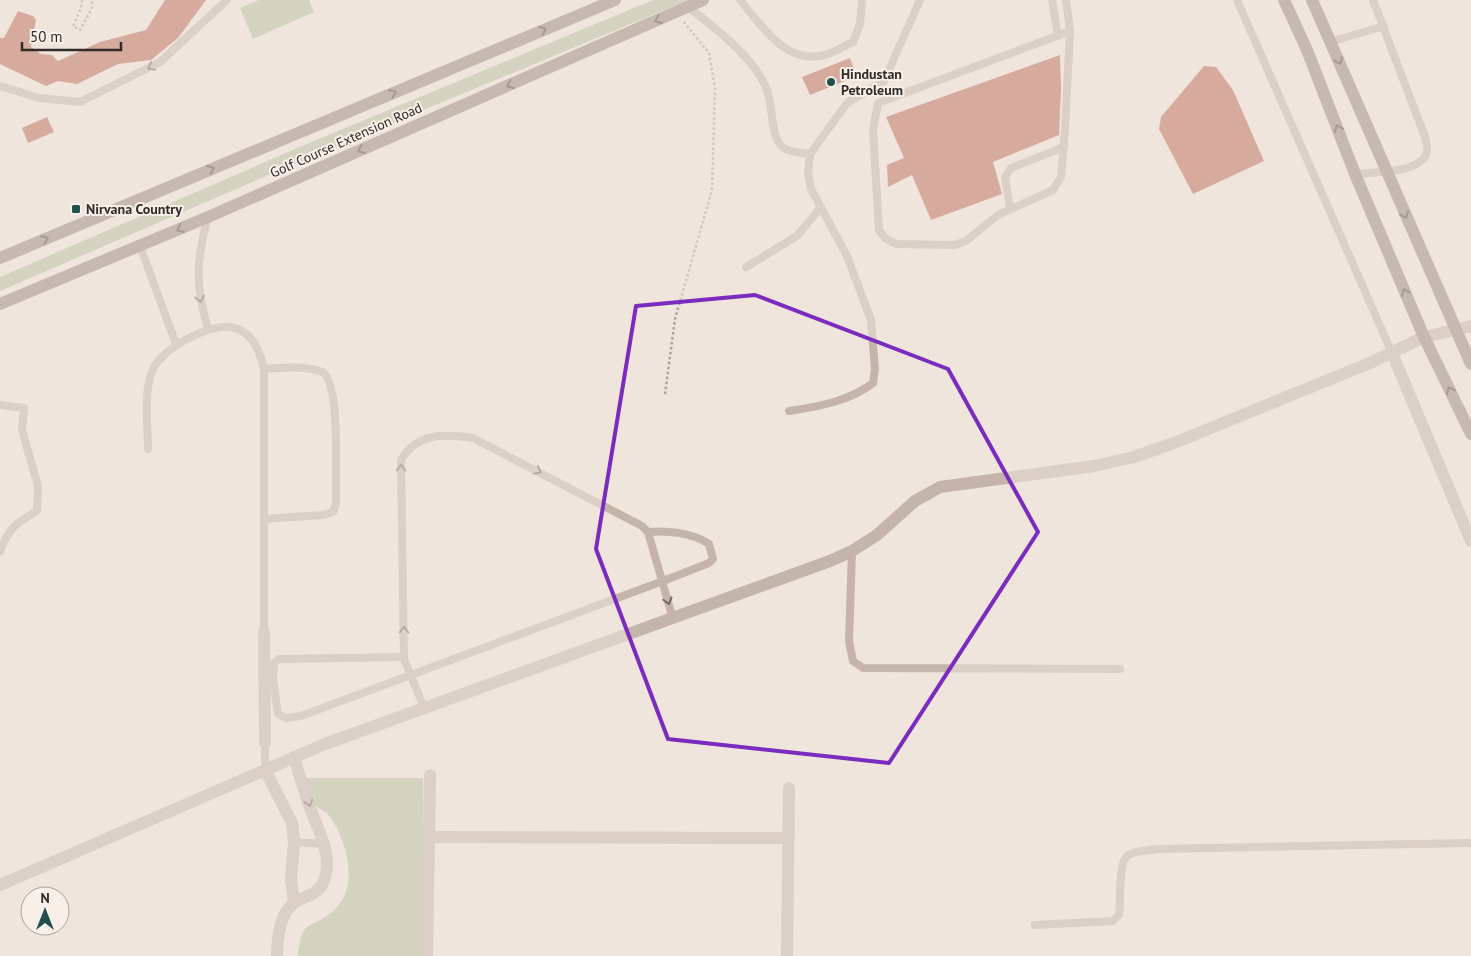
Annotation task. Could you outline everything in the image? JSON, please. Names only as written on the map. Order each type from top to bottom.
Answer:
[{"type":"main road","name":"Golf Course Extension Road","points":[[0,258],[615,0]]},
{"type":"main road","name":"Golf Course Extension Road","points":[[0,304],[208,217],[703,0]]},
{"type":"main road","points":[[1284,0],[1307,50],[1355,174],[1424,337],[1471,434]]},
{"type":"main road","points":[[1312,0],[1471,364]]},
{"type":"street","points":[[0,884],[294,757],[673,619],[852,551],[877,535],[926,493],[940,487],[1094,466],[1134,457],[1179,441],[1424,337],[1471,326]]},
{"type":"street","points":[[1392,352],[1471,541]]},
{"type":"street","points":[[264,632],[265,743]]},
{"type":"street","points":[[277,956],[277,937],[280,926],[294,902],[316,892],[322,886],[326,862],[324,844],[294,757]]},
{"type":"street","points":[[265,770],[288,813],[294,842],[291,880],[294,902]]},
{"type":"street","points":[[427,956],[430,775]]},
{"type":"street","points":[[786,956],[789,788]]},
{"type":"street","points":[[430,837],[788,838]]},
{"type":"lane","points":[[0,86],[39,98],[80,102],[160,62],[227,0]]},
{"type":"lane","points":[[740,0],[786,51],[801,57],[825,55],[853,42],[860,24],[862,0]]},
{"type":"lane","points":[[788,411],[832,402],[864,390],[873,383],[875,369],[871,320],[847,256],[811,188],[808,173],[810,154],[847,103],[884,81],[920,0]]},
{"type":"lane","points":[[1052,0],[1058,36]]},
{"type":"lane","points":[[1066,0],[1070,31],[1064,147],[1061,177],[1053,190],[998,215],[966,241],[954,246],[896,244],[885,238],[879,230],[873,130],[878,103],[1070,31]]},
{"type":"lane","points":[[1237,0],[1392,352]]},
{"type":"lane","points":[[1355,174],[1385,170],[1406,170],[1422,160],[1427,152],[1426,137],[1384,26],[1372,0]]},
{"type":"lane","points":[[688,7],[709,22],[743,55],[760,75],[768,90],[778,142],[786,150],[810,154]]},
{"type":"lane","points":[[1330,42],[1384,26]]},
{"type":"lane","points":[[1010,210],[1005,177],[1011,168],[1064,147]]},
{"type":"lane","points":[[746,268],[797,236],[820,207]]},
{"type":"lane","points":[[208,217],[201,243],[197,281],[199,299],[208,329]]},
{"type":"lane","points":[[140,246],[176,344]]},
{"type":"lane","points":[[148,448],[150,378],[154,367],[176,344],[208,329],[229,326],[244,332],[260,349],[264,369],[264,632]]},
{"type":"lane","points":[[264,369],[303,368],[323,372],[331,381],[335,412],[336,504],[333,512],[323,516],[265,519]]},
{"type":"lane","points":[[0,405],[24,408],[22,430],[38,486],[37,511],[16,523],[6,534],[0,551]]},
{"type":"lane","points":[[425,710],[404,657],[401,460],[408,448],[441,434],[473,438],[642,526],[648,532],[673,619]]},
{"type":"lane","points":[[404,657],[279,659],[274,663],[273,671],[278,714],[286,718],[301,716],[663,581],[709,563],[713,559],[710,544],[701,539],[682,534],[659,531],[648,532]]},
{"type":"lane","points":[[852,551],[849,641],[853,660],[863,668],[1120,670]]},
{"type":"lane","points":[[265,743],[265,770]]},
{"type":"lane","points":[[294,842],[324,844]]},
{"type":"lane","points":[[1035,925],[1113,920],[1119,915],[1121,867],[1126,857],[1135,852],[1158,849],[1471,843]]},
{"type":"path","points":[[82,0],[81,8],[73,26],[80,30],[92,8],[92,0]]},
{"type":"path","points":[[664,394],[675,318],[712,190],[715,88],[709,53],[675,12]]},
{"type":"highlighted area","points":[[755,295],[948,369],[1038,532],[889,763],[668,739],[596,549],[636,306]]},
{"type":"green space","points":[[259,0],[309,0],[314,12],[253,39],[240,8]]},
{"type":"green space","points":[[653,0],[688,0],[294,164],[0,291],[0,277],[302,146]]},
{"type":"green space","points":[[306,778],[423,778],[424,956],[298,956],[304,930],[324,918],[341,903],[346,892],[348,879],[346,853],[342,841],[329,816],[315,806],[312,801]]},
{"type":"building","points":[[165,0],[206,0],[178,38],[151,60],[118,64],[77,84],[58,81],[46,86],[0,64],[0,38],[4,38],[18,11],[33,16],[36,20],[31,47],[41,54],[52,55],[58,61],[100,42],[146,30]]},
{"type":"building","points":[[1060,55],[1059,135],[993,162],[1002,194],[931,220],[912,175],[888,187],[887,165],[904,158],[886,117]]},
{"type":"building","points":[[850,58],[857,76],[810,95],[802,77]]},
{"type":"building","points":[[1204,66],[1216,67],[1233,90],[1264,161],[1193,194],[1159,129],[1161,117]]},
{"type":"building","points":[[47,117],[54,132],[28,143],[22,128]]},
{"type":"place","name":"Hindustan Petroleum","points":[[831,82]]},
{"type":"place","name":"Nirvana Country","points":[[76,209]]}]
